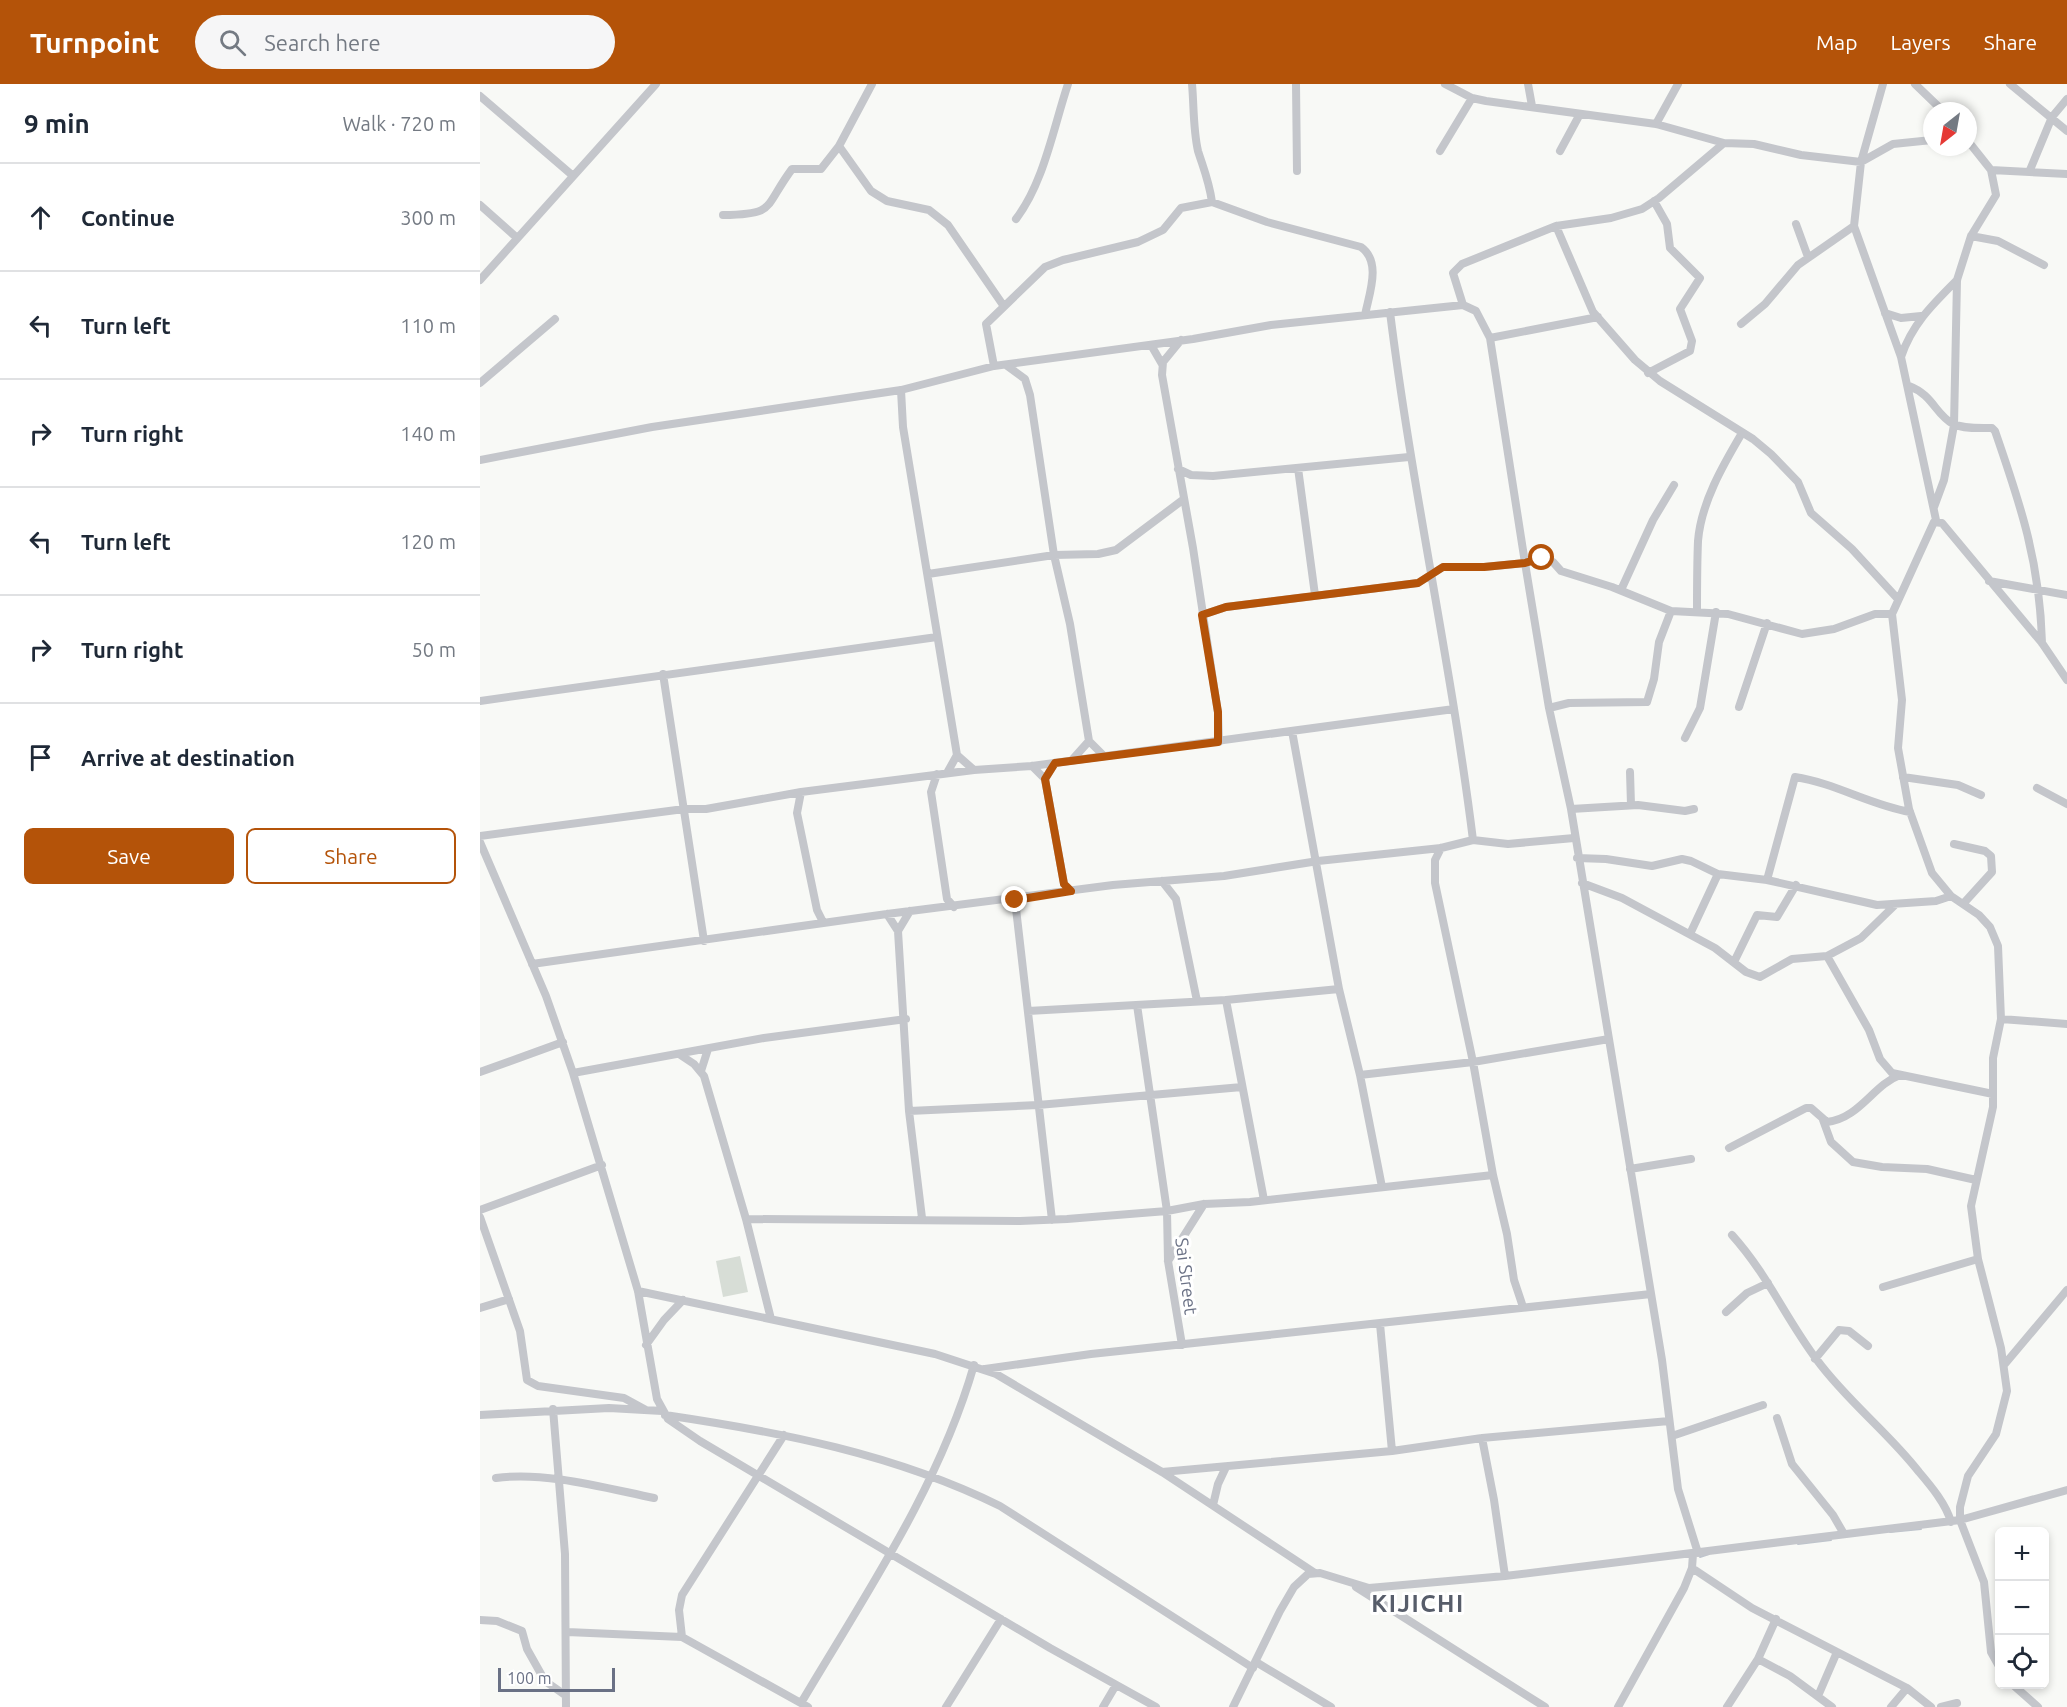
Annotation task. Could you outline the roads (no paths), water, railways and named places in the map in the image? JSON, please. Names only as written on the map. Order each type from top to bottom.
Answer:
[{"type":"street","points":[[480,280],[516,237],[656,84]]},
{"type":"street","points":[[723,215],[761,212],[774,199],[792,169],[821,169],[839,146],[873,84]]},
{"type":"street","points":[[1016,219],[1028,203],[1036,184],[1068,84]]},
{"type":"street","points":[[1192,84],[1195,132],[1199,152],[1208,174],[1212,202]]},
{"type":"street","points":[[1296,84],[1297,171]]},
{"type":"street","points":[[1445,84],[1472,98],[1656,124],[1724,143],[1754,144],[1801,155],[1861,162],[1893,144],[1923,142]]},
{"type":"street","points":[[1528,84],[1532,106]]},
{"type":"street","points":[[1656,124],[1678,84]]},
{"type":"street","points":[[1883,84],[1861,162],[1854,226],[1901,357],[1936,520]]},
{"type":"street","points":[[1915,84],[1934,102]]},
{"type":"street","points":[[2010,84],[2032,105],[2052,117],[2067,131]]},
{"type":"street","points":[[481,97],[572,175]]},
{"type":"street","points":[[1440,151],[1472,98]]},
{"type":"street","points":[[2030,170],[2052,117],[2067,99]]},
{"type":"street","points":[[1560,151],[1580,114]]},
{"type":"street","points":[[1463,305],[1453,273],[1462,264],[1556,226],[1611,218],[1638,210],[1654,201],[1724,143]]},
{"type":"street","points":[[839,146],[871,191],[887,201],[929,210],[948,225],[1003,305]]},
{"type":"street","points":[[1934,508],[1942,486],[1954,424],[1957,280],[1971,236],[1996,195],[1991,170],[1977,153]]},
{"type":"street","points":[[1991,170],[2030,170],[2067,174]]},
{"type":"street","points":[[1648,373],[1690,351],[1692,341],[1680,309],[1700,279],[1670,248],[1667,224],[1654,201]]},
{"type":"street","points":[[994,366],[986,324],[1003,305],[1045,267],[1057,261],[1138,242],[1163,230],[1181,208],[1212,202],[1267,222],[1354,244],[1366,251],[1371,257],[1373,266],[1365,315]]},
{"type":"street","points":[[480,205],[516,237]]},
{"type":"street","points":[[1796,224],[1808,257]]},
{"type":"street","points":[[1556,226],[1586,298],[1598,317],[1648,373],[1771,454],[1793,475],[1811,513],[1852,549],[1897,598]]},
{"type":"street","points":[[1741,324],[1765,304],[1798,265],[1854,226]]},
{"type":"street","points":[[1971,236],[1998,241],[2044,265]]},
{"type":"street","points":[[1901,357],[1909,335],[1922,316],[1957,280]]},
{"type":"street","points":[[480,460],[652,427],[902,390],[994,366],[1151,345],[1271,325],[1463,305],[1476,311],[1490,338],[1549,708],[1571,809],[1577,858],[1651,1294],[1678,1489],[1695,1553],[1684,1588],[1618,1707]]},
{"type":"street","points":[[1390,312],[1409,457],[1458,725],[1473,840]]},
{"type":"street","points":[[1885,313],[1900,318],[1922,316]]},
{"type":"street","points":[[1490,338],[1598,317]]},
{"type":"street","points":[[480,383],[555,319]]},
{"type":"street","points":[[1162,364],[1181,340]]},
{"type":"street","points":[[1151,345],[1162,364],[1218,712],[1218,742]]},
{"type":"street","points":[[1006,365],[1025,379],[1030,394],[1054,555],[1070,624],[1089,741],[1104,756]]},
{"type":"street","points":[[1909,386],[1925,394],[1954,424],[1992,428],[1995,431],[2024,514],[2039,592],[2042,643]]},
{"type":"street","points":[[902,390],[903,427],[957,755],[947,773]]},
{"type":"street","points":[[1697,612],[1698,540],[1719,474],[1742,433]]},
{"type":"street","points":[[1178,469],[1191,476],[1207,477],[1409,457]]},
{"type":"street","points":[[1298,468],[1314,595]]},
{"type":"street","points":[[1621,591],[1653,520],[1674,485]]},
{"type":"street","points":[[928,573],[1054,555],[1098,554],[1116,550],[1184,499]]},
{"type":"street","points":[[1936,520],[1930,527],[1897,598],[1892,614],[1902,700],[1897,732],[1910,812],[1932,873],[1951,896],[1979,915],[1997,940],[2000,966],[2001,1019],[1994,1058],[1990,1123],[1971,1206],[1978,1259],[2004,1365],[2007,1391],[2004,1410],[1991,1443],[1968,1476],[1960,1508],[1960,1520],[1984,1582],[1991,1652],[1995,1659]]},
{"type":"street","points":[[1936,520],[1942,523],[2042,643],[2067,680]]},
{"type":"street","points":[[1202,615],[1226,607],[1418,583],[1443,567],[1484,567],[1525,563],[1542,558],[1550,561],[1561,571],[1671,611],[1716,612],[1810,634],[1834,629],[1875,614],[1892,614]]},
{"type":"street","points":[[1989,581],[2014,584],[2039,592],[2067,595]]},
{"type":"street","points":[[1549,708],[1587,702],[1647,702],[1654,679],[1659,642],[1671,611]]},
{"type":"street","points":[[1685,738],[1700,708],[1716,612]]},
{"type":"street","points":[[1738,707],[1767,623]]},
{"type":"street","points":[[480,701],[938,636]]},
{"type":"street","points":[[663,674],[704,941]]},
{"type":"street","points":[[480,837],[684,809],[706,809],[801,792],[937,774],[1032,766],[1454,709]]},
{"type":"street","points":[[1292,732],[1318,861],[1339,989],[1360,1075],[1382,1186]]},
{"type":"street","points":[[1071,761],[1089,741]]},
{"type":"street","points":[[957,755],[974,770]]},
{"type":"street","points":[[1045,779],[1055,763]]},
{"type":"street","points":[[1032,766],[1045,779],[1064,884],[1071,891]]},
{"type":"street","points":[[1630,772],[1631,805]]},
{"type":"street","points":[[937,774],[931,792],[946,899],[954,907]]},
{"type":"street","points":[[1767,880],[1795,777],[1824,783],[1879,806],[1910,812]]},
{"type":"street","points":[[1903,777],[1958,784],[1981,795]]},
{"type":"street","points":[[2037,788],[2067,804]]},
{"type":"street","points":[[801,792],[797,813],[817,910],[823,922]]},
{"type":"street","points":[[1571,809],[1631,805],[1651,805],[1685,811],[1694,809]]},
{"type":"street","points":[[532,964],[704,941],[823,922],[1015,900],[1071,891],[1224,876],[1318,861],[1441,848],[1473,840],[1508,844],[1574,838]]},
{"type":"street","points":[[480,842],[532,964],[573,1073],[638,1291],[653,1386],[663,1413],[682,1430],[1001,1619],[1156,1707]]},
{"type":"street","points":[[1954,844],[1985,851],[1991,856],[1992,872],[1962,904]]},
{"type":"street","points":[[1441,848],[1435,860],[1435,883],[1473,1062],[1514,1280],[1523,1307]]},
{"type":"street","points":[[1577,858],[1606,859],[1652,866],[1682,860],[1691,861],[1718,874],[1796,885],[1863,903],[1894,906],[1943,900],[1951,896]]},
{"type":"street","points":[[1690,934],[1718,874]]},
{"type":"street","points":[[1162,881],[1176,899],[1197,1000]]},
{"type":"street","points":[[1582,883],[1622,898],[1690,934],[1746,972],[1760,977],[1792,959],[1827,956],[1862,938],[1894,906]]},
{"type":"street","points":[[1734,962],[1757,915],[1777,917],[1796,885]]},
{"type":"street","points":[[1015,900],[1052,1220]]},
{"type":"street","points":[[898,931],[910,911]]},
{"type":"street","points":[[887,914],[898,931],[906,1019],[909,1111],[922,1218]]},
{"type":"street","points":[[1827,956],[1869,1030],[1885,1066],[1897,1075],[1904,1074],[1993,1094]]},
{"type":"street","points":[[1028,1011],[1226,1000],[1339,989]]},
{"type":"street","points":[[1226,1000],[1264,1200]]},
{"type":"street","name":"Sai Street","points":[[1137,1005],[1167,1211],[1168,1261],[1182,1345]]},
{"type":"street","points":[[573,1073],[764,1038],[906,1019]]},
{"type":"street","points":[[2001,1019],[2067,1024]]},
{"type":"street","points":[[1360,1075],[1473,1062],[1609,1039]]},
{"type":"street","points":[[480,1072],[563,1042]]},
{"type":"street","points":[[708,1049],[701,1071],[746,1219],[771,1319]]},
{"type":"street","points":[[678,1054],[701,1071]]},
{"type":"street","points":[[1823,1120],[1832,1122],[1853,1113],[1890,1079],[1904,1074]]},
{"type":"street","points":[[909,1111],[1038,1105],[1242,1087]]},
{"type":"street","points":[[1729,1148],[1806,1108],[1811,1108],[1823,1120],[1831,1142],[1853,1162],[1882,1167],[1927,1169],[1976,1180]]},
{"type":"street","points":[[1630,1169],[1691,1159]]},
{"type":"street","points":[[480,1210],[602,1165]]},
{"type":"street","points":[[746,1219],[1052,1220],[1167,1211],[1204,1204],[1264,1200],[1493,1175]]},
{"type":"street","points":[[1168,1261],[1204,1204]]},
{"type":"street","points":[[480,1217],[520,1331],[525,1373],[531,1384],[624,1398],[646,1410]]},
{"type":"street","points":[[1732,1235],[1758,1266],[1815,1359],[1850,1401],[1910,1460],[1938,1497],[1951,1522]]},
{"type":"street","points":[[1883,1287],[1978,1259]]},
{"type":"street","points":[[1726,1312],[1747,1293],[1768,1283]]},
{"type":"street","points":[[2004,1365],[2067,1290]]},
{"type":"street","points":[[638,1291],[935,1354],[974,1365],[1012,1382],[1162,1472],[1315,1573],[1369,1588],[1401,1587],[1505,1576],[1951,1522],[2067,1490]]},
{"type":"street","points":[[983,1369],[1651,1294]]},
{"type":"street","points":[[480,1308],[509,1299]]},
{"type":"street","points":[[646,1345],[664,1320],[683,1300]]},
{"type":"street","points":[[1380,1324],[1392,1451]]},
{"type":"street","points":[[1815,1359],[1839,1330],[1849,1330],[1868,1346]]},
{"type":"street","points":[[567,1632],[682,1637],[805,1705],[890,1554],[931,1474],[962,1402],[974,1365]]},
{"type":"street","points":[[1672,1436],[1763,1404]]},
{"type":"street","points":[[553,1409],[565,1554],[566,1707]]},
{"type":"street","points":[[480,1414],[553,1409],[646,1410],[784,1435],[891,1461],[931,1474],[1000,1506],[1254,1665],[1331,1707]]},
{"type":"street","points":[[1777,1418],[1792,1464],[1833,1515],[1844,1534]]},
{"type":"street","points":[[1162,1472],[1392,1451],[1482,1438],[1669,1421]]},
{"type":"street","points":[[682,1637],[679,1610],[682,1595],[784,1435]]},
{"type":"street","points":[[1482,1438],[1505,1576]]},
{"type":"street","points":[[1213,1505],[1218,1484],[1226,1467]]},
{"type":"street","points":[[496,1478],[517,1475],[654,1498]]},
{"type":"street","points":[[1692,1568],[1752,1608],[1907,1688],[1931,1707]]},
{"type":"street","points":[[1233,1707],[1294,1587],[1304,1576],[1315,1573]]},
{"type":"street","points":[[1352,1584],[1545,1707]]},
{"type":"street","points":[[946,1707],[1001,1619]]},
{"type":"street","points":[[1726,1707],[1758,1659],[1776,1619]]},
{"type":"street","points":[[480,1620],[496,1621],[522,1631],[527,1649],[545,1681],[565,1695]]},
{"type":"street","points":[[1818,1696],[1838,1652]]},
{"type":"street","points":[[1758,1659],[1790,1676],[1832,1707]]},
{"type":"street","points":[[1103,1707],[1116,1685]]},
{"type":"street","points":[[1890,1707],[1907,1688]]},
{"type":"street","points":[[2018,1689],[2038,1707]]},
{"type":"street","points":[[1941,1707],[1958,1703]]},
{"type":"waterway","points":[[1890,1532],[1921,1529]]},
{"type":"waterway","points":[[1798,1544],[1831,1540]]},
{"type":"waterway","points":[[1700,1557],[1709,1554]]},
{"type":"district","name":"KIJICHI","points":[[1418,1603]]}]
